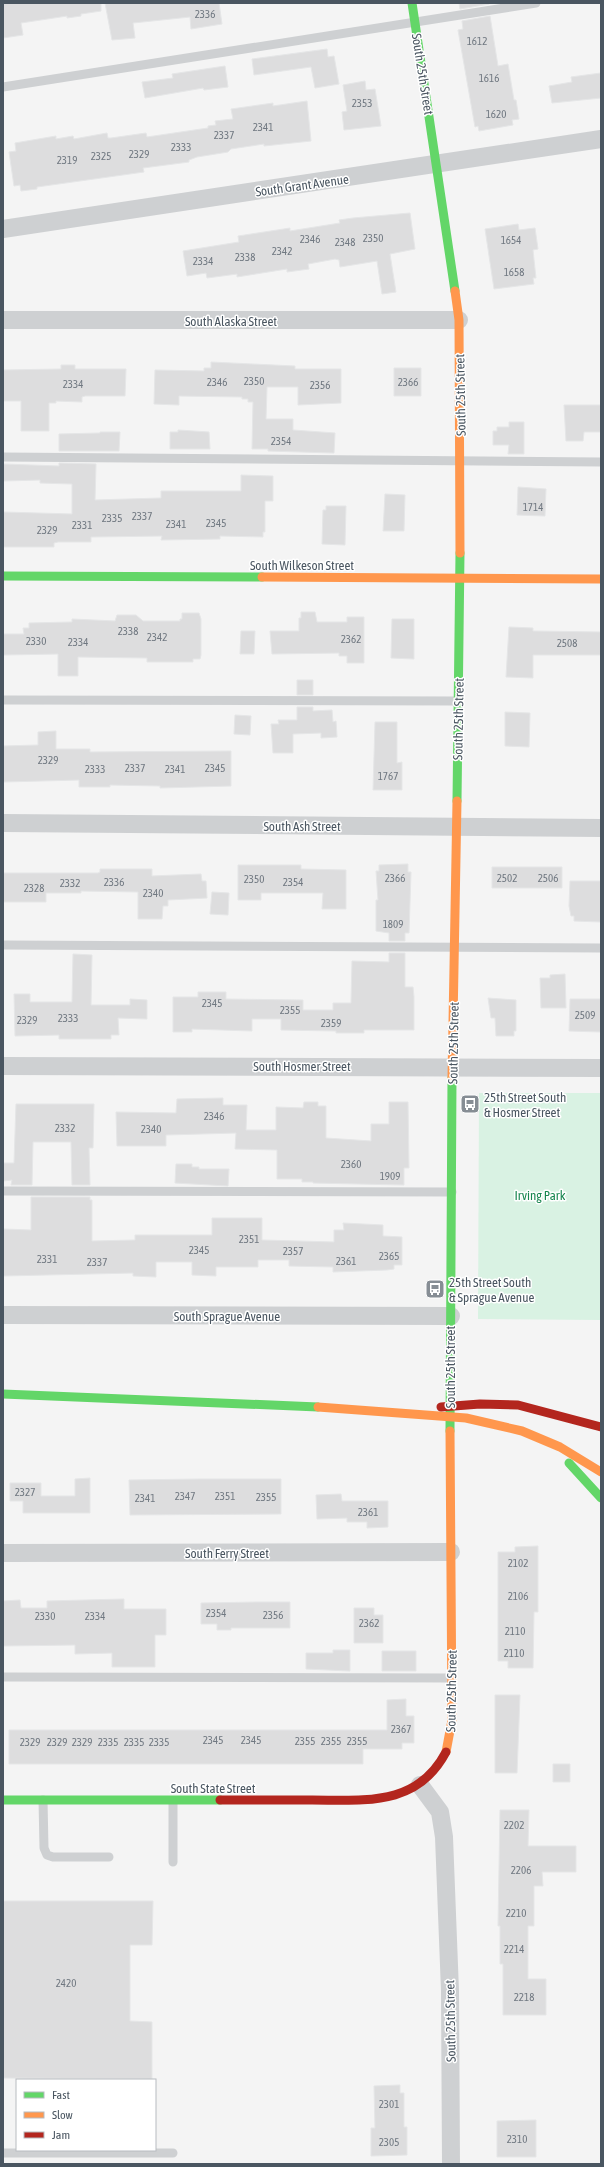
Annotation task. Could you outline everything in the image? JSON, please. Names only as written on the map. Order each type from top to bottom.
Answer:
[{"type":"main road","name":"South 25th Street","points":[[412,3],[459,320],[461,462],[459,701],[452,1066],[450,1350],[452,1731],[447,1753],[439,1765],[420,1785]]},
{"type":"main road","name":"South Wilkeson Street","points":[[3,576],[601,579]]},
{"type":"main road","points":[[3,1394],[396,1412],[466,1418],[522,1431],[560,1447],[601,1472]]},
{"type":"main road","points":[[396,1412],[472,1403],[517,1405],[543,1410],[601,1427]]},
{"type":"main road","points":[[522,1431],[575,1467],[601,1498]]},
{"type":"main road","name":"South State Street","points":[[3,1800],[377,1800],[408,1792],[420,1785]]},
{"type":"street","name":"South Grant Avenue","points":[[3,229],[437,165],[601,139]]},
{"type":"street","name":"South Alaska Street","points":[[3,320],[459,320]]},
{"type":"street","name":"South Ash Street","points":[[3,823],[601,828]]},
{"type":"street","name":"South Hosmer Street","points":[[3,1066],[452,1066],[601,1068]]},
{"type":"street","name":"South Sprague Avenue","points":[[3,1315],[451,1316]]},
{"type":"street","name":"South Ferry Street","points":[[3,1554],[451,1552]]},
{"type":"street","name":"South 25th Street","points":[[420,1785],[440,1812],[444,1837],[450,1984],[451,2164]]},
{"type":"lane","points":[[3,87],[536,3]]},
{"type":"lane","points":[[3,456],[461,462],[601,462]]},
{"type":"lane","points":[[3,700],[459,701]]},
{"type":"lane","points":[[3,945],[601,948]]},
{"type":"lane","points":[[3,1191],[452,1192]]},
{"type":"lane","points":[[3,1677],[452,1678]]},
{"type":"lane","points":[[43,1800],[44,1848],[47,1855],[53,1857],[109,1858]]},
{"type":"lane","points":[[172,1801],[172,1862]]},
{"type":"lane","points":[[3,2153],[172,2153]]},
{"type":"green space","name":"Irving Park","points":[[479,1093],[601,1093],[601,1320],[478,1319]]},
{"type":"building","points":[[3,3],[101,3],[101,11],[81,14],[81,16],[67,18],[67,16],[21,23],[23,35],[3,38]]},
{"type":"building","points":[[105,3],[219,3],[222,24],[191,29],[190,17],[133,23],[135,38],[112,40]]},
{"type":"building","points":[[459,3],[488,3],[489,4],[460,9]]},
{"type":"building","points":[[490,16],[498,66],[508,64],[519,119],[512,120],[513,125],[479,131],[478,126],[475,127],[458,30],[463,29],[462,21]]},
{"type":"building","points":[[327,49],[328,57],[334,56],[339,84],[315,88],[311,67],[254,75],[252,59]]},
{"type":"building","points":[[225,66],[228,87],[204,90],[203,88],[145,98],[142,82],[173,78],[172,74]]},
{"type":"building","points":[[601,73],[601,98],[552,103],[549,86],[572,82],[571,77]]},
{"type":"building","points":[[365,81],[366,90],[375,89],[381,126],[344,130],[342,112],[347,111],[343,85]]},
{"type":"building","points":[[307,101],[311,141],[264,146],[264,144],[231,149],[228,152],[197,157],[189,160],[189,162],[143,168],[144,172],[37,187],[37,189],[21,191],[20,185],[14,186],[9,152],[16,151],[15,143],[56,136],[56,139],[73,136],[74,139],[107,133],[108,138],[146,133],[147,137],[208,128],[208,126],[216,125],[215,121],[233,119],[231,109],[273,103],[273,106]]},
{"type":"building","points":[[410,213],[415,249],[390,254],[396,292],[382,294],[377,261],[340,267],[339,260],[335,259],[308,264],[309,269],[287,272],[287,269],[237,277],[237,274],[207,278],[206,273],[187,276],[183,251],[239,242],[238,236],[290,228],[290,231],[340,223],[339,220],[353,218]]},
{"type":"building","points":[[518,224],[519,230],[535,228],[538,249],[533,250],[536,278],[533,278],[534,284],[494,289],[485,229]]},
{"type":"building","points":[[211,362],[295,366],[295,369],[341,369],[341,403],[298,405],[298,387],[267,387],[266,419],[293,419],[293,430],[335,433],[334,453],[268,451],[268,449],[252,449],[253,402],[248,402],[248,399],[242,399],[242,397],[179,396],[179,405],[154,404],[155,370],[204,371],[204,368],[211,368]]},
{"type":"building","points":[[61,365],[75,365],[75,369],[126,369],[125,396],[85,396],[82,397],[82,402],[56,401],[56,403],[49,403],[49,431],[21,431],[21,401],[3,401],[3,370],[61,369]]},
{"type":"building","points":[[394,368],[421,368],[421,396],[394,396]]},
{"type":"building","points":[[564,405],[601,405],[601,432],[584,432],[583,441],[566,441]]},
{"type":"building","points":[[509,422],[524,422],[524,454],[508,454],[509,445],[493,445],[493,431],[497,431],[497,427],[509,427]]},
{"type":"building","points":[[178,430],[209,432],[210,449],[170,449],[170,432],[178,432]]},
{"type":"building","points":[[120,432],[119,451],[59,451],[59,434]]},
{"type":"building","points":[[59,463],[96,464],[95,500],[161,498],[161,491],[241,491],[241,475],[273,476],[273,501],[265,501],[265,532],[263,532],[263,537],[220,536],[220,539],[161,540],[162,536],[91,537],[91,542],[58,542],[54,543],[54,547],[3,547],[3,512],[72,514],[72,484],[40,483],[40,480],[3,481],[3,464],[59,466]]},
{"type":"building","points":[[518,487],[546,489],[545,516],[517,515]]},
{"type":"building","points":[[385,494],[405,495],[404,531],[383,531]]},
{"type":"building","points":[[326,506],[346,506],[345,545],[322,544],[323,510],[326,510]]},
{"type":"building","points":[[301,612],[315,612],[317,622],[347,622],[347,617],[364,617],[364,663],[347,663],[347,656],[339,656],[339,653],[272,654],[270,631],[299,631],[299,618],[301,618]]},
{"type":"building","points":[[182,613],[199,613],[201,619],[201,655],[200,659],[193,659],[193,662],[147,662],[147,658],[78,657],[78,676],[58,676],[58,654],[3,655],[3,634],[24,634],[23,628],[29,628],[29,623],[72,622],[72,619],[115,621],[117,615],[136,615],[143,621],[180,621],[180,619],[182,619]]},
{"type":"building","points":[[392,619],[414,619],[414,659],[391,658]]},
{"type":"building","points":[[509,627],[533,628],[533,631],[601,632],[601,655],[533,655],[533,678],[506,677]]},
{"type":"building","points":[[241,631],[255,631],[254,654],[240,654]]},
{"type":"building","points":[[297,680],[313,680],[313,695],[297,695]]},
{"type":"building","points":[[297,707],[313,707],[313,711],[332,710],[333,722],[336,721],[337,737],[321,738],[321,733],[293,734],[293,753],[273,753],[271,724],[279,724],[278,720],[297,720]]},
{"type":"building","points":[[505,712],[530,713],[529,747],[505,746]]},
{"type":"building","points":[[235,715],[251,716],[250,735],[234,734]]},
{"type":"building","points":[[375,722],[397,722],[397,763],[402,762],[402,790],[373,790]]},
{"type":"building","points":[[56,731],[56,749],[90,749],[90,752],[231,751],[231,786],[160,788],[160,786],[110,785],[110,787],[79,787],[79,780],[3,782],[3,746],[38,745],[38,732]]},
{"type":"building","points":[[408,864],[408,872],[411,872],[409,933],[405,933],[405,941],[389,941],[389,933],[376,931],[376,900],[378,900],[376,871],[379,871],[379,865]]},
{"type":"building","points":[[238,865],[301,865],[301,869],[346,870],[346,909],[322,909],[323,893],[261,893],[261,900],[238,900]]},
{"type":"building","points":[[492,867],[562,867],[562,888],[492,888]]},
{"type":"building","points":[[100,869],[152,869],[152,876],[201,874],[202,881],[206,881],[207,898],[168,900],[168,906],[163,906],[162,919],[138,919],[138,892],[81,891],[81,893],[46,893],[46,902],[3,902],[3,873],[98,873],[100,872]]},
{"type":"building","points":[[570,881],[601,881],[601,922],[574,921],[574,916],[571,916],[569,906]]},
{"type":"building","points":[[212,892],[229,893],[228,915],[210,914]]},
{"type":"building","points":[[389,953],[405,953],[405,987],[413,987],[414,1030],[364,1030],[364,1033],[336,1033],[336,1031],[281,1030],[281,1019],[252,1019],[252,1031],[192,1029],[192,1032],[173,1032],[173,997],[198,997],[198,992],[226,992],[226,999],[303,1000],[303,1010],[333,1010],[333,1003],[351,1003],[352,961],[389,962]]},
{"type":"building","points":[[73,954],[92,955],[91,1005],[130,1005],[130,999],[147,1000],[147,1019],[118,1018],[119,1035],[111,1035],[111,1039],[59,1039],[59,1035],[15,1036],[14,994],[30,994],[30,1002],[72,1002]]},
{"type":"building","points":[[565,974],[566,1008],[541,1008],[540,978],[550,978],[550,975]]},
{"type":"building","points":[[488,998],[516,1000],[516,1031],[514,1031],[514,1036],[496,1036],[495,1018],[491,1018]]},
{"type":"building","points":[[570,999],[601,999],[601,1032],[569,1031]]},
{"type":"building","points":[[223,1098],[223,1105],[247,1105],[246,1130],[276,1130],[276,1107],[303,1108],[304,1102],[318,1102],[318,1106],[326,1106],[326,1138],[371,1141],[371,1124],[389,1124],[389,1102],[408,1102],[409,1168],[404,1168],[404,1185],[313,1183],[302,1182],[302,1179],[277,1179],[277,1150],[235,1149],[236,1133],[166,1135],[166,1146],[117,1146],[116,1112],[176,1113],[177,1099]]},
{"type":"building","points":[[16,1104],[94,1104],[93,1148],[89,1148],[90,1185],[72,1185],[71,1142],[33,1142],[32,1185],[11,1185],[12,1180],[3,1181],[3,1163],[14,1163]]},
{"type":"building","points":[[176,1164],[192,1164],[192,1167],[199,1167],[199,1169],[229,1169],[228,1186],[175,1183]]},
{"type":"building","points":[[31,1197],[90,1197],[90,1200],[92,1200],[92,1241],[135,1240],[135,1235],[212,1235],[212,1218],[262,1218],[262,1240],[334,1242],[334,1230],[344,1230],[343,1223],[383,1225],[383,1236],[402,1237],[402,1265],[394,1265],[394,1269],[387,1270],[333,1272],[333,1267],[289,1266],[289,1260],[258,1260],[258,1267],[216,1267],[216,1276],[192,1275],[192,1262],[156,1262],[156,1277],[133,1276],[133,1273],[3,1276],[3,1229],[31,1230]]},
{"type":"building","points":[[90,1478],[90,1513],[23,1513],[23,1501],[10,1501],[10,1483],[41,1483],[41,1496],[75,1496],[75,1479]]},
{"type":"building","points":[[281,1479],[281,1514],[130,1515],[129,1480]]},
{"type":"building","points":[[341,1494],[342,1501],[388,1501],[388,1527],[367,1528],[367,1522],[347,1522],[347,1518],[317,1519],[316,1495]]},
{"type":"building","points":[[538,1546],[538,1612],[534,1612],[533,1668],[508,1668],[508,1661],[498,1661],[498,1552],[515,1552],[515,1547]]},
{"type":"building","points":[[124,1599],[124,1609],[166,1609],[166,1635],[155,1635],[155,1667],[112,1667],[112,1653],[75,1654],[75,1645],[3,1646],[3,1601],[20,1600],[21,1608],[47,1608],[47,1601]]},
{"type":"building","points":[[290,1602],[290,1628],[231,1628],[231,1630],[217,1630],[217,1624],[201,1624],[201,1603]]},
{"type":"building","points":[[354,1608],[374,1608],[374,1615],[383,1615],[383,1643],[354,1643]]},
{"type":"building","points":[[333,1650],[350,1650],[350,1671],[306,1669],[306,1653],[333,1653]]},
{"type":"building","points":[[382,1651],[416,1651],[416,1671],[382,1671]]},
{"type":"building","points":[[495,1695],[520,1695],[517,1773],[495,1773]]},
{"type":"building","points":[[406,1699],[406,1716],[414,1716],[414,1743],[402,1743],[402,1749],[363,1749],[363,1764],[9,1764],[9,1730],[387,1730],[387,1700]]},
{"type":"building","points":[[553,1764],[570,1764],[570,1782],[553,1782]]},
{"type":"building","points":[[500,1810],[529,1810],[528,1846],[576,1846],[576,1872],[542,1872],[543,1886],[534,1886],[534,1926],[528,1926],[528,1979],[546,1979],[546,2015],[503,2015],[503,1964],[500,1964],[500,1926],[498,1926]]},
{"type":"building","points":[[3,1901],[153,1901],[152,1945],[130,1945],[130,2021],[152,2022],[152,2079],[3,2078]]},
{"type":"building","points":[[400,2085],[400,2093],[404,2093],[404,2127],[407,2127],[407,2155],[371,2156],[371,2128],[375,2128],[374,2086]]},
{"type":"building","points":[[536,2120],[536,2157],[497,2157],[497,2121]]},
{"type":"traffic: fast","points":[[412,3],[455,291]]},
{"type":"traffic: fast","points":[[457,801],[460,553]]},
{"type":"traffic: fast","points":[[3,576],[262,577]]},
{"type":"traffic: fast","points":[[450,1431],[452,1078]]},
{"type":"traffic: fast","points":[[3,1394],[318,1407]]},
{"type":"traffic: fast","points":[[569,1463],[601,1498]]},
{"type":"traffic: fast","points":[[3,1800],[220,1800]]},
{"type":"traffic: slow","points":[[455,291],[459,320],[460,553]]},
{"type":"traffic: slow","points":[[262,577],[601,579]]},
{"type":"traffic: slow","points":[[452,1078],[457,801]]},
{"type":"traffic: slow","points":[[318,1407],[466,1418],[522,1431],[560,1447],[601,1472]]},
{"type":"traffic: slow","points":[[446,1752],[452,1720],[450,1431]]},
{"type":"traffic: jam","points":[[441,1407],[480,1404],[518,1405],[601,1427]]},
{"type":"traffic: jam","points":[[220,1800],[351,1800],[388,1797],[405,1791],[420,1783],[434,1770],[446,1752]]},
{"type":"place","name":"25th Street South & Hosmer Street","points":[[470,1104]]},
{"type":"place","name":"25th Street South & Sprague Avenue","points":[[435,1289]]}]
